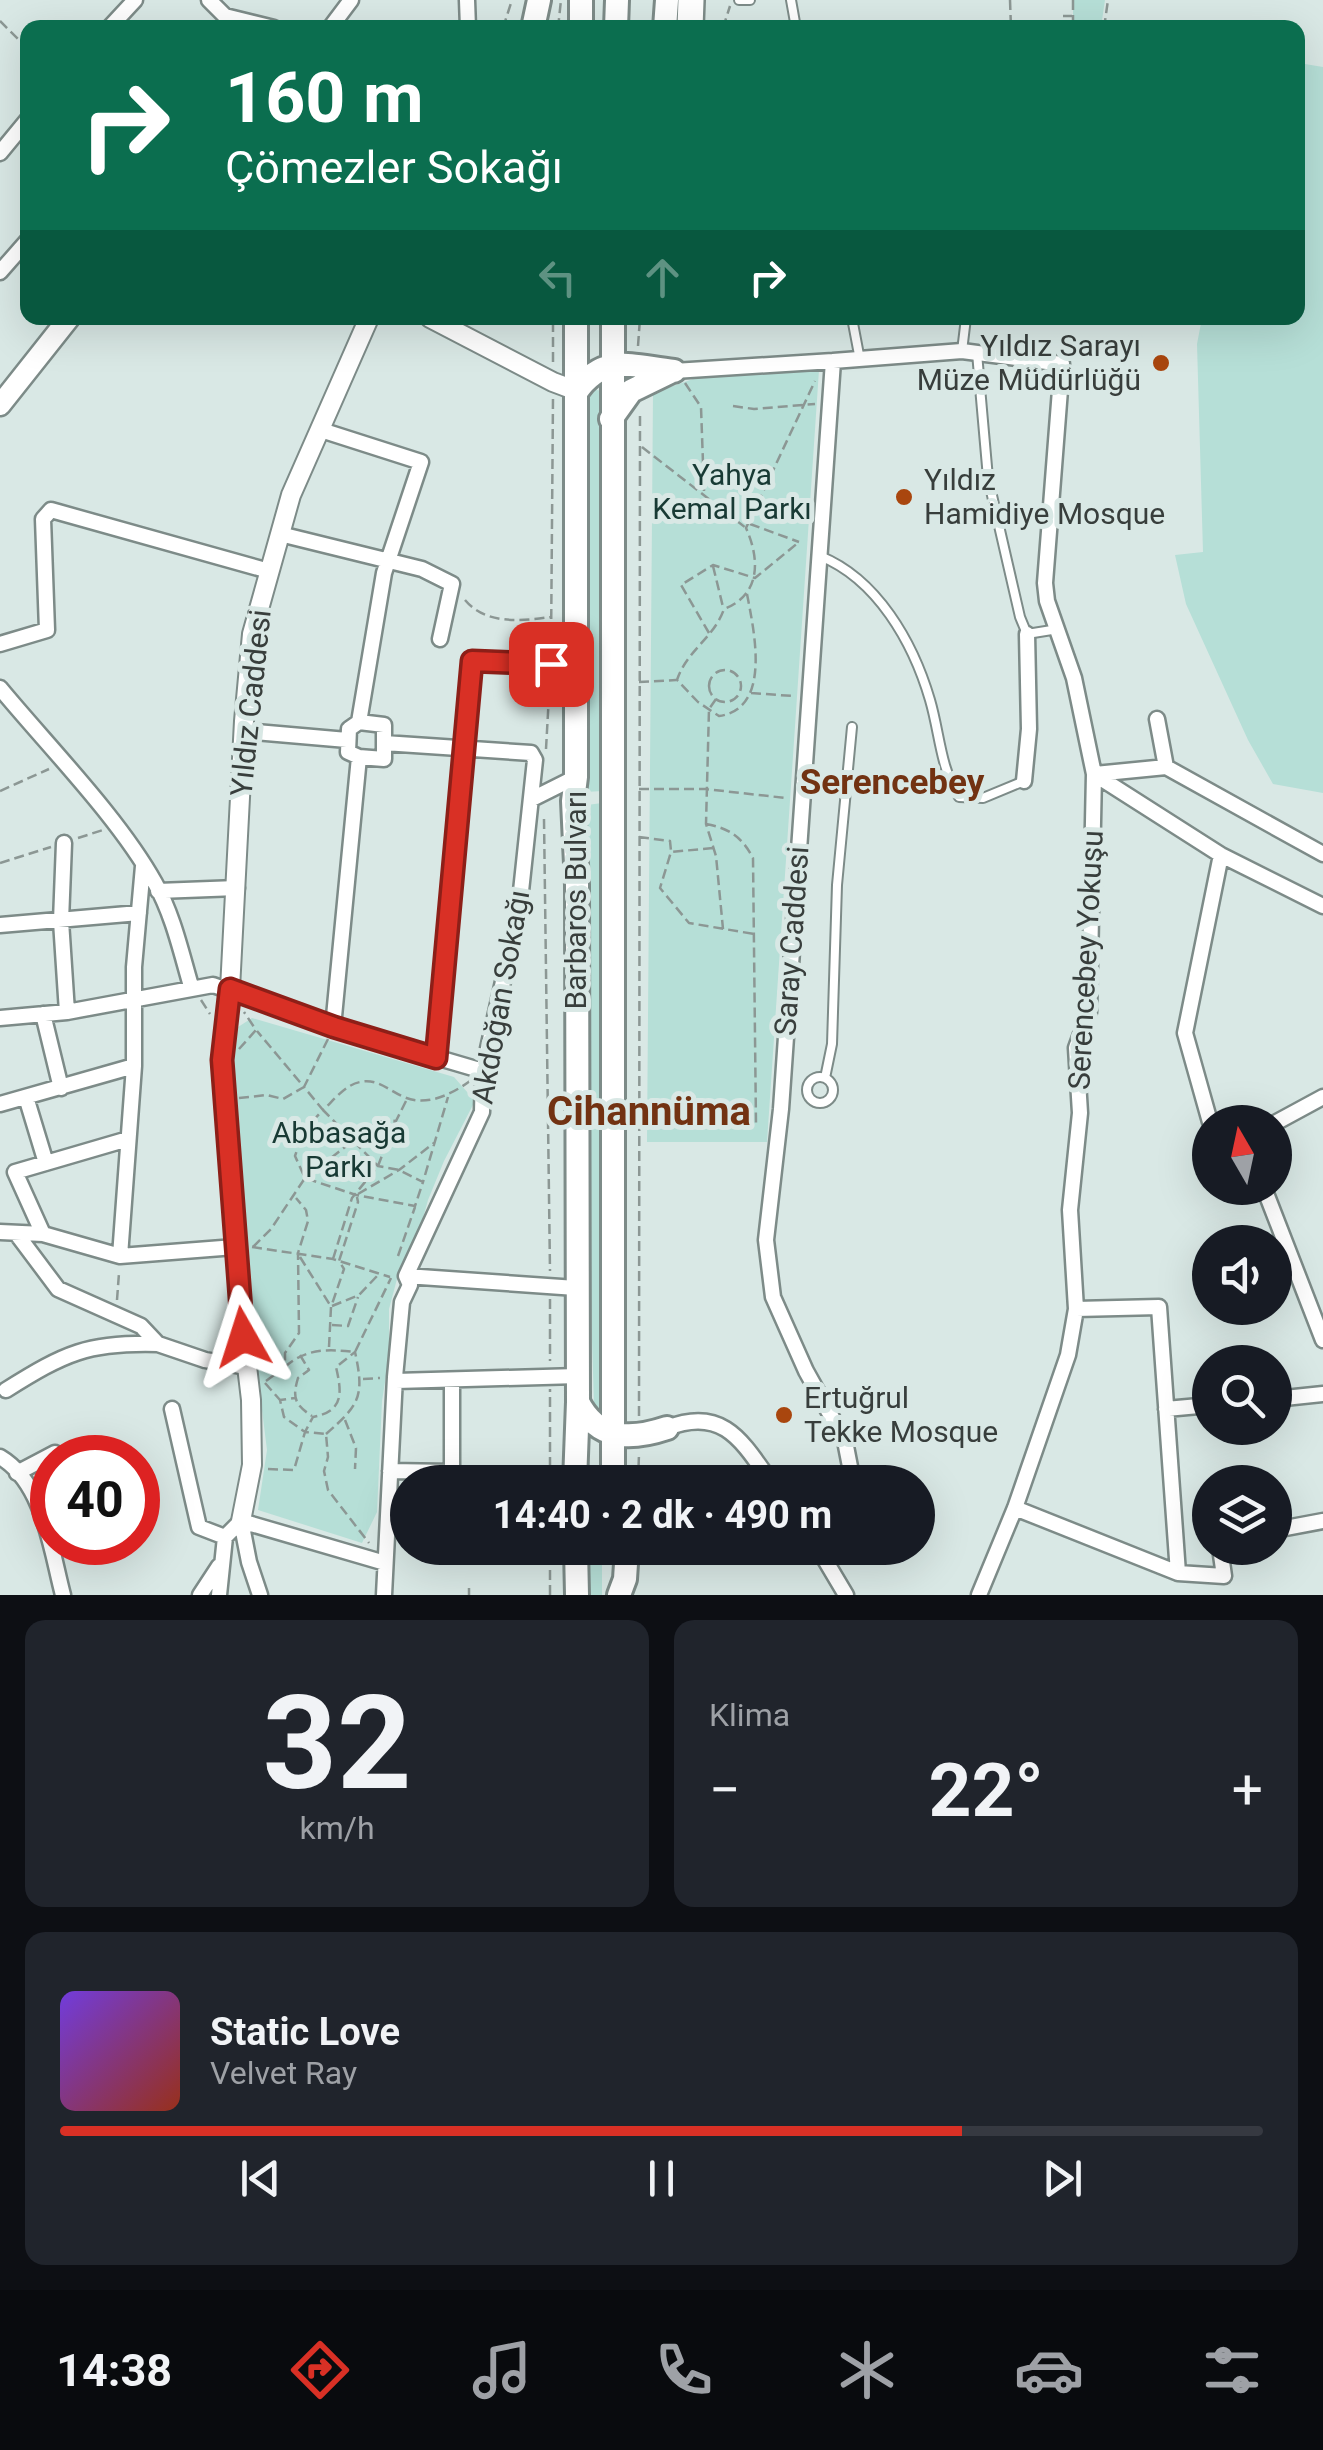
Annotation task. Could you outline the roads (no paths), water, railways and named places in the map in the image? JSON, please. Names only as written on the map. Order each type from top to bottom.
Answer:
[{"type":"main road","points":[[4,392],[63,325]]},
{"type":"main road","name":"Barbaros Bulvarı","points":[[575,1465],[576,325]]},
{"type":"main road","name":"Barbaros Bulvarı","points":[[613,325],[610,420],[617,1465]]},
{"type":"main road","points":[[577,391],[592,374],[613,364],[638,376],[674,371]]},
{"type":"main road","points":[[610,420],[638,376]]},
{"type":"main road","points":[[578,1402],[592,1422],[614,1435],[639,1437],[667,1428]]},
{"type":"main road","points":[[614,1404],[627,1420],[667,1428]]},
{"type":"main road","points":[[576,1565],[577,1595]]},
{"type":"main road","points":[[614,1565],[616,1595]]},
{"type":"main road","points":[[616,1595],[625,1579],[626,1565]]},
{"type":"street","points":[[116,20],[135,0]]},
{"type":"street","points":[[0,153],[20,129]]},
{"type":"street","points":[[0,272],[20,249]]},
{"type":"street","name":"Yıldız Caddesi","points":[[241,1521],[252,1465],[251,1400],[244,1247],[222,1060],[232,1042],[230,989],[252,634],[291,495],[366,325]]},
{"type":"street","points":[[444,325],[577,391]]},
{"type":"street","name":"Serencebey Yokuşu","points":[[834,362],[969,352],[1062,364],[1044,583],[1074,678],[1094,774],[1089,1012],[1076,1048],[1080,1113],[1070,1210],[1076,1309],[1068,1356],[1015,1508],[979,1595]]},
{"type":"street","points":[[674,371],[834,362]]},
{"type":"street","name":"Saray Caddesi","points":[[834,362],[782,1090],[766,1240],[773,1297],[806,1371],[845,1441],[850,1465]]},
{"type":"street","points":[[320,430],[421,462],[388,562],[359,722]]},
{"type":"street","points":[[0,644],[47,630],[43,519],[50,510],[269,571]]},
{"type":"street","points":[[280,534],[422,569],[452,584],[440,639]]},
{"type":"street","points":[[1024,781],[1029,730],[1026,634]]},
{"type":"street","points":[[436,1058],[472,661],[576,666]]},
{"type":"street","points":[[0,688],[143,866],[158,891],[191,986]]},
{"type":"street","points":[[1157,719],[1166,767]]},
{"type":"street","points":[[359,722],[384,725],[384,759],[348,752],[349,728],[359,722]]},
{"type":"street","points":[[244,731],[347,740]]},
{"type":"street","points":[[384,743],[464,748]]},
{"type":"street","name":"Akdoğan Sokağı","points":[[390,1465],[402,1280],[482,1112],[483,1070],[538,801],[531,752],[464,748]]},
{"type":"street","points":[[334,1027],[359,757]]},
{"type":"street","points":[[1094,774],[1166,767],[1323,854]]},
{"type":"street","points":[[1094,774],[1221,855],[1323,906]]},
{"type":"street","points":[[538,801],[576,777]]},
{"type":"street","points":[[64,843],[61,921],[67,1012]]},
{"type":"street","points":[[1205,1105],[1185,1033],[1221,855]]},
{"type":"street","points":[[120,1256],[143,866]]},
{"type":"street","points":[[158,891],[236,888]]},
{"type":"street","points":[[0,925],[139,913]]},
{"type":"street","points":[[0,1018],[67,1012],[191,986],[213,985],[334,1027],[483,1070]]},
{"type":"street","points":[[43,1014],[61,1088]]},
{"type":"street","points":[[0,1104],[134,1066]]},
{"type":"street","points":[[26,1096],[46,1164]]},
{"type":"street","points":[[1292,1114],[1323,1097]]},
{"type":"street","points":[[43,1234],[15,1172],[128,1139]]},
{"type":"street","points":[[1271,1205],[1323,1340]]},
{"type":"street","points":[[0,1232],[43,1234],[120,1256],[244,1247]]},
{"type":"street","points":[[16,1232],[58,1289],[142,1326],[158,1344]]},
{"type":"street","points":[[402,1280],[576,1288]]},
{"type":"street","points":[[1076,1309],[1158,1308],[1178,1572]]},
{"type":"street","points":[[6,1390],[48,1365],[99,1344],[158,1344],[205,1360],[247,1367]]},
{"type":"street","points":[[396,1379],[578,1376]]},
{"type":"street","points":[[452,1380],[452,1465]]},
{"type":"street","points":[[1292,1397],[1323,1394]]},
{"type":"street","points":[[1166,1409],[1192,1407]]},
{"type":"street","points":[[172,1409],[199,1527],[225,1538]]},
{"type":"street","points":[[667,1428],[688,1420],[708,1420],[728,1429],[758,1465]]},
{"type":"street","points":[[0,1457],[30,1485]]},
{"type":"street","points":[[18,1472],[30,1466]]},
{"type":"street","name":"Akdoğan Sokağı","points":[[384,1595],[390,1471]]},
{"type":"street","points":[[1015,1508],[1178,1572],[1224,1576]]},
{"type":"street","points":[[218,1595],[225,1538],[241,1521]]},
{"type":"street","points":[[241,1521],[386,1564]]},
{"type":"street","points":[[241,1521],[260,1595]]},
{"type":"street","points":[[1292,1527],[1323,1522]]},
{"type":"street","points":[[200,1595],[222,1561]]},
{"type":"street","points":[[55,1565],[59,1594]]},
{"type":"street","points":[[828,1565],[846,1595]]},
{"type":"street","points":[[1222,1565],[1227,1595]]},
{"type":"lane","points":[[736,0],[750,0]]},
{"type":"lane","points":[[853,325],[860,360]]},
{"type":"lane","points":[[967,325],[988,478],[1026,634],[1058,629]]},
{"type":"lane","points":[[820,556],[848,570],[894,618],[930,698],[946,777],[959,797],[983,798],[1024,781]]},
{"type":"lane","points":[[825,1078],[832,1044],[838,885],[852,727]]},
{"type":"lane","points":[[807,1091],[813,1102],[822,1104],[830,1100],[833,1088],[825,1078]]},
{"type":"lane","points":[[807,1091],[812,1080],[825,1078]]},
{"type":"lane","points":[[782,1090],[807,1091]]},
{"type":"place","name":"Yıldız Sarayı Müze Müdürlüğü","points":[[1161,363]]},
{"type":"place","name":"Yıldız Hamidiye Mosque","points":[[904,497]]},
{"type":"place","name":"Ertuğrul Tekke Mosque","points":[[784,1415]]},
{"type":"district","name":"Serencebey","points":[[892,782]]},
{"type":"district","name":"Cihannüma","points":[[649,1111]]},
{"type":"park label","name":"Yahya Kemal Parkı","points":[[732,492]]},
{"type":"park label","name":"Abbasağa Parkı","points":[[339,1150]]}]
